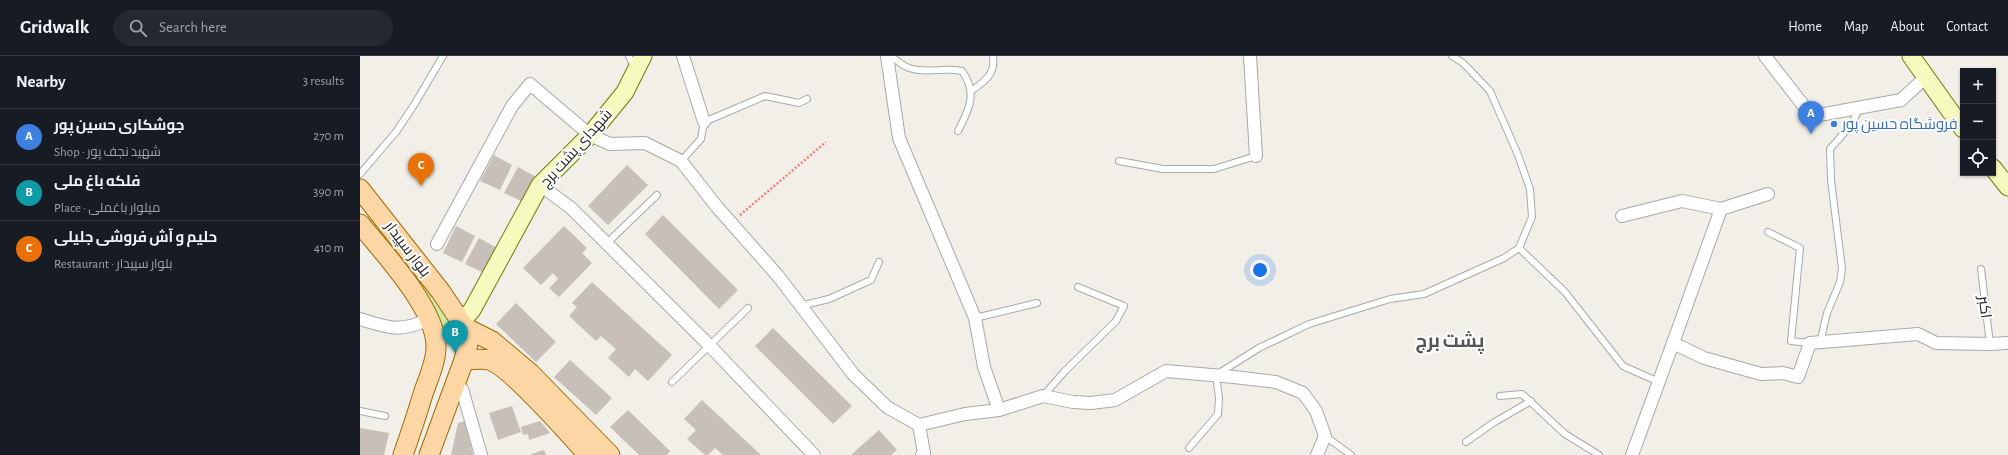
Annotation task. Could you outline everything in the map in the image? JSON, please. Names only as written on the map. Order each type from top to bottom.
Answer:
[{"type":"main road","name":"بلوار سپیدار","points":[[360,189],[441,292],[459,320]]},
{"type":"main road","name":"بلوار سپیدار","points":[[360,224],[395,266],[430,321]]},
{"type":"main road","points":[[429,455],[456,386],[468,344],[459,320]]},
{"type":"main road","points":[[459,320],[492,341],[530,373],[610,455]]},
{"type":"main road","points":[[403,455],[432,366],[435,337],[430,321]]},
{"type":"main road","points":[[432,366],[453,368],[464,360],[489,360],[501,367],[553,417],[588,455]]},
{"type":"main road","points":[[432,366],[456,386]]},
{"type":"street","points":[[683,56],[704,122]]},
{"type":"street","points":[[887,56],[898,138],[975,318],[984,367],[999,410]]},
{"type":"street","points":[[1250,56],[1256,156]]},
{"type":"street","points":[[1766,56],[1803,105],[1814,116],[1901,100],[1926,77]]},
{"type":"street","points":[[1911,56],[1960,125]]},
{"type":"street","name":"شهدای پشت برج","points":[[459,320],[472,310],[540,185],[590,135],[625,92],[635,62]]},
{"type":"street","points":[[436,244],[512,106],[530,84],[590,135],[610,144],[645,143],[681,161],[731,223],[778,276],[853,374],[887,407],[919,425],[965,414],[999,410],[1043,396],[1073,402],[1115,400],[1166,371],[1276,382],[1303,393],[1316,411],[1325,436],[1318,455]]},
{"type":"street","points":[[1996,172],[2008,188]]},
{"type":"street","points":[[540,185],[571,208],[607,243],[814,455]]},
{"type":"street","points":[[1622,216],[1682,201],[1721,209],[1768,194]]},
{"type":"street","points":[[1632,455],[1721,209]]},
{"type":"street","points":[[360,319],[399,329],[430,321]]},
{"type":"street","points":[[1673,343],[1704,358],[1761,374],[1783,373],[1798,377],[1815,343],[1918,334],[1936,343],[2008,343]]},
{"type":"street","points":[[456,386],[462,389],[481,455]]},
{"type":"street","points":[[919,425],[924,453],[922,455]]},
{"type":"lane","points":[[360,174],[396,132],[443,56]]},
{"type":"lane","points":[[891,56],[908,68],[919,70],[950,68],[962,71],[969,81],[971,91],[970,109],[958,131]]},
{"type":"lane","points":[[971,91],[989,77],[992,70],[993,56]]},
{"type":"lane","points":[[1189,448],[1218,414],[1219,398],[1216,375],[1259,348],[1309,324],[1390,298],[1424,294],[1504,258],[1519,248],[1532,217],[1530,189],[1518,155],[1490,91],[1463,63],[1452,56]]},
{"type":"lane","points":[[681,161],[701,139],[704,122],[765,96],[800,103],[807,99]]},
{"type":"lane","points":[[1768,232],[1800,248],[1790,341],[1815,343],[1840,282],[1842,269],[1831,180],[1830,149],[1851,125],[1858,109]]},
{"type":"lane","points":[[1119,161],[1163,169],[1214,169],[1256,156]]},
{"type":"lane","points":[[607,243],[656,195]]},
{"type":"lane","points":[[1519,248],[1565,292],[1623,366],[1659,382]]},
{"type":"lane","points":[[800,306],[829,299],[870,280],[879,262]]},
{"type":"lane","name":"اکبر","points":[[1980,269],[1990,344]]},
{"type":"lane","points":[[1043,396],[1065,371],[1116,321],[1124,306],[1078,287]]},
{"type":"lane","points":[[975,318],[1037,303]]},
{"type":"lane","points":[[672,382],[748,308]]},
{"type":"lane","points":[[1500,396],[1522,394],[1565,434],[1598,455]]},
{"type":"lane","points":[[1466,442],[1493,423],[1530,401]]},
{"type":"lane","points":[[360,411],[386,416]]},
{"type":"lane","points":[[1325,436],[1351,455]]},
{"type":"path","points":[[731,223],[826,142]]},
{"type":"green space","points":[[416,275],[429,290],[461,339],[456,346],[448,347],[444,343],[414,279]]},
{"type":"building","points":[[494,155],[512,165],[500,190],[480,181]]},
{"type":"building","points":[[627,165],[648,185],[608,225],[588,206]]},
{"type":"building","points":[[518,167],[536,177],[523,202],[504,193]]},
{"type":"building","points":[[663,215],[738,290],[719,309],[645,234]]},
{"type":"building","points":[[456,226],[475,236],[462,262],[443,253]]},
{"type":"building","points":[[564,226],[587,248],[582,253],[592,263],[559,297],[549,288],[558,279],[553,273],[541,285],[523,268]]},
{"type":"building","points":[[479,238],[497,248],[484,273],[465,264]]},
{"type":"building","points":[[592,282],[672,355],[648,381],[635,369],[629,377],[608,358],[616,349],[601,336],[596,341],[569,316],[577,307],[572,303]]},
{"type":"building","points":[[516,303],[556,342],[536,362],[496,324]]},
{"type":"building","points":[[773,328],[852,406],[833,424],[755,346]]},
{"type":"building","points":[[570,360],[612,398],[596,415],[554,377]]},
{"type":"building","points":[[702,400],[761,455],[723,455],[715,448],[708,455],[705,455],[687,439],[696,430],[684,419]]},
{"type":"building","points":[[512,406],[521,432],[498,440],[489,413]]},
{"type":"building","points":[[628,410],[670,451],[667,455],[639,455],[610,427]]},
{"type":"building","points":[[465,421],[473,455],[451,455],[458,423]]},
{"type":"building","points":[[540,421],[550,433],[529,440],[528,434],[523,435],[521,427]]},
{"type":"building","points":[[360,428],[389,433],[384,455],[360,455]]},
{"type":"building","points":[[879,430],[897,450],[891,455],[851,455]]},
{"type":"building","points":[[544,450],[546,455],[529,455]]},
{"type":"place","name":"فروشگاه حسین پور","points":[[1834,124]]},
{"type":"place","name":"جوشکاری حسین پور","points":[[1811,134]]},
{"type":"place","name":"حلیم و آش فروشی جلیلی","points":[[421,186]]},
{"type":"place","name":"فلکه باغ ملی","points":[[455,353]]},
{"type":"district","name":"پشت برج","points":[[1450,340]]}]
